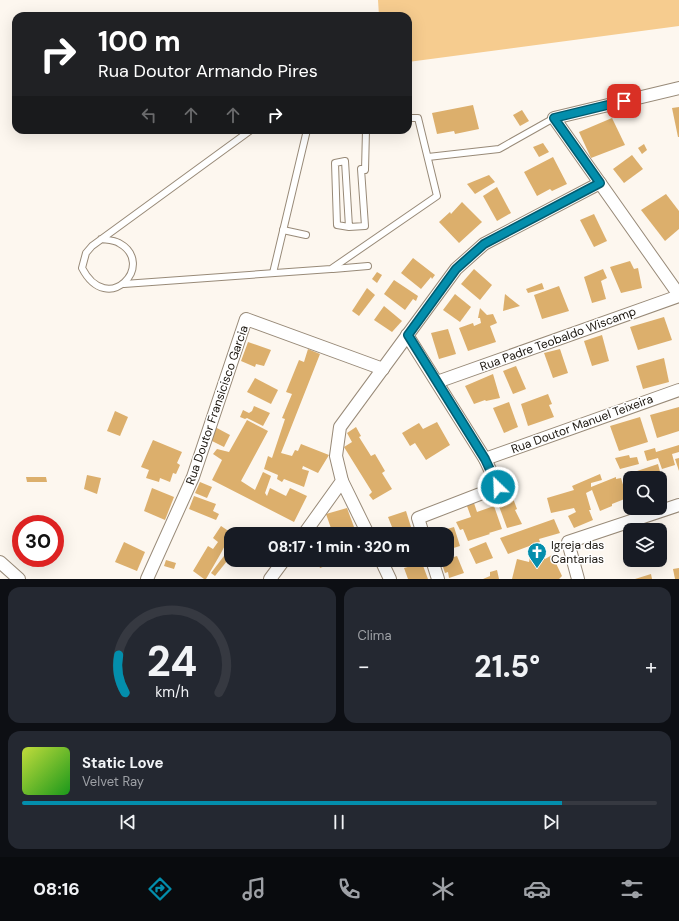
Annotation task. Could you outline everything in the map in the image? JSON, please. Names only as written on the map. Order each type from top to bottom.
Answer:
[{"type":"street","points":[[679,88],[554,118],[679,295]]},
{"type":"street","points":[[365,527],[342,481],[336,456],[340,427],[456,269],[484,244],[600,183]]},
{"type":"street","name":"Rua Padre Teobaldo Wiscamp","points":[[437,382],[679,295]]},
{"type":"street","name":"Rua Doutor Fransicisco Garcia","points":[[147,579],[193,477],[246,319],[383,369]]},
{"type":"street","points":[[408,335],[485,459],[498,487],[418,518],[421,527]]},
{"type":"street","name":"Rua Doutor Manuel Teixeira","points":[[485,459],[679,390]]},
{"type":"street","points":[[309,527],[342,481]]},
{"type":"street","points":[[578,579],[568,542],[679,505]]},
{"type":"street","points":[[0,562],[19,579]]},
{"type":"street","points":[[270,579],[279,567]]},
{"type":"street","points":[[384,567],[390,579]]},
{"type":"street","points":[[434,567],[438,579]]},
{"type":"lane","points":[[331,269],[437,196],[418,118],[412,118]]},
{"type":"lane","points":[[428,157],[499,149],[554,118]]},
{"type":"lane","points":[[245,134],[101,239],[86,253],[82,268],[86,277],[95,286],[106,289],[114,289],[124,284],[368,266]]},
{"type":"lane","points":[[273,273],[306,134]]},
{"type":"lane","points":[[349,227],[345,161],[335,163],[337,225],[349,227],[365,226],[361,169],[365,170],[366,134]]},
{"type":"lane","points":[[283,230],[306,235]]},
{"type":"lane","points":[[101,239],[119,243],[131,255],[134,264],[133,273],[124,284]]},
{"type":"shaded area","points":[[378,0],[679,0],[679,26],[412,61],[412,12],[379,12]]},
{"type":"building","points":[[473,105],[479,129],[455,134],[454,131],[437,134],[432,113]]},
{"type":"building","points":[[679,107],[679,137],[678,137],[672,108]]},
{"type":"building","points":[[522,110],[529,121],[520,126],[513,115]]},
{"type":"building","points":[[612,118],[625,145],[591,158],[579,132]]},
{"type":"building","points":[[543,143],[549,152],[539,157],[533,147]]},
{"type":"building","points":[[644,144],[647,150],[642,154],[638,148]]},
{"type":"building","points":[[632,155],[643,169],[624,183],[613,169]]},
{"type":"building","points":[[553,157],[567,184],[552,191],[550,189],[537,196],[524,172]]},
{"type":"building","points":[[489,175],[495,182],[475,194],[467,184]]},
{"type":"building","points":[[497,187],[511,213],[497,221],[483,196]]},
{"type":"building","points":[[666,194],[679,211],[679,229],[665,241],[641,210]]},
{"type":"building","points":[[462,202],[482,222],[459,243],[439,222],[450,212],[451,214]]},
{"type":"building","points":[[594,214],[607,241],[594,247],[580,220]]},
{"type":"building","points":[[413,258],[435,275],[432,279],[431,277],[421,289],[401,273]]},
{"type":"building","points":[[630,261],[634,269],[638,268],[642,288],[621,293],[610,267]]},
{"type":"building","points":[[474,269],[492,285],[480,300],[461,284]]},
{"type":"building","points":[[603,269],[607,278],[601,281],[606,299],[592,303],[584,277]]},
{"type":"building","points":[[377,272],[382,275],[377,283],[372,279]]},
{"type":"building","points":[[394,280],[418,296],[416,301],[413,299],[405,310],[384,294]]},
{"type":"building","points":[[542,283],[544,289],[528,293],[526,289]]},
{"type":"building","points":[[559,286],[569,311],[542,319],[534,295]]},
{"type":"building","points":[[367,288],[375,295],[359,316],[352,311]]},
{"type":"building","points":[[455,294],[471,307],[460,322],[443,310]]},
{"type":"building","points":[[505,294],[520,306],[503,311]]},
{"type":"building","points":[[384,306],[402,321],[392,332],[374,320]]},
{"type":"building","points":[[480,308],[487,315],[493,314],[497,323],[490,326],[496,342],[468,351],[459,328],[473,323],[474,326],[481,323],[480,318],[478,318]]},
{"type":"building","points":[[664,317],[672,340],[638,350],[630,327]]},
{"type":"building","points":[[448,329],[456,354],[439,359],[431,333]]},
{"type":"building","points":[[602,335],[609,361],[592,366],[584,341]]},
{"type":"building","points":[[248,342],[271,350],[264,366],[256,364],[255,367],[241,361]]},
{"type":"building","points":[[308,349],[320,354],[281,453],[292,456],[295,450],[298,451],[301,444],[329,455],[318,473],[303,466],[302,469],[309,471],[304,487],[284,479],[282,482],[277,479],[278,475],[264,469],[268,456],[272,458],[285,419],[282,418],[292,394],[286,392],[299,360],[304,362]]},
{"type":"building","points":[[560,349],[568,373],[553,378],[544,353]]},
{"type":"building","points":[[664,358],[669,382],[643,389],[636,366]]},
{"type":"building","points":[[516,366],[526,389],[513,394],[503,371]]},
{"type":"building","points":[[493,374],[500,398],[485,400],[474,404],[465,386]]},
{"type":"building","points":[[255,378],[278,390],[271,404],[247,392]]},
{"type":"building","points":[[548,394],[552,404],[549,405],[554,417],[528,426],[521,404]]},
{"type":"building","points":[[509,402],[518,427],[504,433],[493,408]]},
{"type":"building","points":[[254,406],[270,413],[263,426],[247,418],[245,419],[240,417],[243,410],[249,413],[252,411]]},
{"type":"building","points":[[679,407],[679,431],[657,438],[650,415]]},
{"type":"building","points":[[115,411],[128,417],[120,436],[107,431]]},
{"type":"building","points":[[640,417],[648,442],[619,451],[610,426]]},
{"type":"building","points":[[247,420],[268,431],[241,481],[255,490],[263,472],[271,476],[265,493],[267,496],[270,488],[286,496],[290,488],[307,496],[294,522],[212,480],[222,460],[213,454],[217,449],[229,452]]},
{"type":"building","points":[[437,422],[450,445],[426,460],[415,443],[410,446],[402,433],[419,423],[423,429]]},
{"type":"building","points":[[215,427],[230,435],[224,447],[210,440]]},
{"type":"building","points":[[356,427],[361,436],[359,437],[371,456],[375,454],[385,471],[382,473],[392,489],[373,500],[369,495],[372,492],[344,447],[352,442],[347,433]]},
{"type":"building","points":[[153,440],[182,452],[177,463],[180,465],[176,474],[173,473],[170,482],[160,478],[159,482],[146,478],[149,470],[141,467]]},
{"type":"building","points":[[679,445],[679,452],[672,454],[675,465],[662,469],[658,458],[647,461],[644,451],[655,448],[656,452]]},
{"type":"building","points":[[629,455],[630,458],[637,457],[639,464],[620,469],[615,458]]},
{"type":"building","points":[[679,458],[679,471],[675,459]]},
{"type":"building","points":[[658,464],[660,471],[637,471]]},
{"type":"building","points":[[600,474],[602,480],[591,483],[591,487],[616,477],[616,479],[621,478],[623,485],[623,500],[600,511],[592,490],[586,493],[591,510],[589,510],[593,520],[574,528],[568,516],[576,512],[574,508],[551,513],[547,498],[574,490],[572,486]]},
{"type":"building","points":[[87,475],[101,478],[97,494],[84,489]]},
{"type":"building","points":[[26,477],[46,477],[47,482],[27,482]]},
{"type":"building","points":[[200,482],[212,487],[207,498],[195,493]]},
{"type":"building","points":[[152,488],[174,497],[165,520],[144,511]]},
{"type":"building","points":[[511,493],[517,509],[515,510],[522,524],[507,528],[496,498]]},
{"type":"building","points":[[194,496],[216,504],[213,511],[219,514],[216,520],[189,509]]},
{"type":"building","points":[[474,503],[477,512],[494,506],[502,529],[468,541],[463,529],[460,530],[456,522],[471,517],[467,506]]},
{"type":"building","points":[[347,508],[354,527],[331,527],[326,514]]},
{"type":"building","points":[[406,511],[411,527],[392,527],[388,517]]},
{"type":"building","points":[[554,519],[560,533],[539,539],[540,542],[508,554],[500,538]]},
{"type":"building","points":[[221,526],[224,528],[224,547],[206,579],[204,579],[193,571],[208,546],[213,549],[218,542],[213,538]]},
{"type":"building","points":[[454,527],[460,546],[454,548]]},
{"type":"building","points":[[124,542],[145,552],[137,571],[115,562]]},
{"type":"building","points":[[486,542],[493,558],[476,564],[469,549]]},
{"type":"building","name":"Igreja das Cantarias","points":[[542,554],[545,559],[552,555],[562,576],[559,579],[512,579],[517,559],[529,562],[530,557],[535,558]]},
{"type":"building","points":[[224,556],[224,565],[215,576],[211,573]]},
{"type":"building","points":[[457,556],[464,573],[449,578],[448,572],[445,573],[443,567],[454,567],[454,557]]},
{"type":"building","points":[[166,560],[176,563],[174,569],[164,566]]},
{"type":"building","points":[[424,567],[428,579],[408,579],[404,568]]},
{"type":"building","points":[[679,568],[679,579],[675,579],[673,569]]},
{"type":"building","points":[[497,570],[499,579],[483,579],[490,576],[490,572]]},
{"type":"building","points":[[651,574],[652,579],[635,579]]},
{"type":"place","name":"Igreja das Cantarias","points":[[537,569]]},
{"type":"route","points":[[498,487],[485,459],[408,335],[456,269],[484,244],[600,183],[554,118],[624,101]]}]
